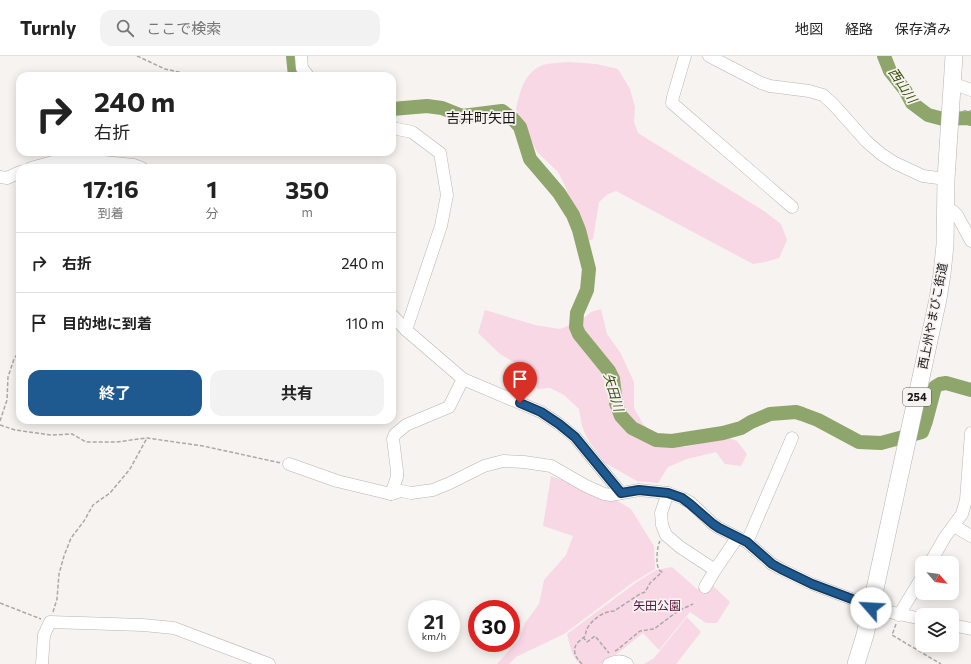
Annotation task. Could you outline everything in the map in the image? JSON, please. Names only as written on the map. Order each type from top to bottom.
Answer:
[{"type":"highway","name":"西上州やまびこ街道","points":[[856,664],[865,635],[939,293],[945,245],[946,179],[954,117],[952,83],[954,56]]},
{"type":"street","points":[[301,56],[302,68],[305,72]]},
{"type":"street","points":[[685,56],[672,97],[672,104],[792,207]]},
{"type":"street","points":[[709,56],[761,83],[770,86],[809,91],[823,95],[881,154],[895,163],[923,176],[946,179]]},
{"type":"street","points":[[952,83],[971,90]]},
{"type":"street","points":[[396,129],[412,132],[440,153],[447,195],[441,226],[406,330]]},
{"type":"street","points":[[46,164],[60,160],[74,159],[124,164]]},
{"type":"street","points":[[0,177],[7,178],[16,174]]},
{"type":"street","points":[[945,209],[953,211],[957,215],[971,241]]},
{"type":"street","points":[[396,319],[406,330],[463,379],[541,412],[559,424],[575,437],[621,493]]},
{"type":"street","points":[[391,494],[397,477],[393,439],[395,434],[406,425],[449,407],[463,379]]},
{"type":"street","points":[[933,556],[964,509],[970,476],[971,432]]},
{"type":"street","points":[[705,587],[715,570],[742,540],[792,438]]},
{"type":"street","points":[[289,464],[337,481],[391,494],[401,491],[411,493],[433,490],[484,466],[503,460],[552,466],[586,486],[611,496],[639,490],[668,493],[682,498],[713,524],[742,540],[772,564],[781,569],[812,584],[871,608],[915,618]]},
{"type":"street","points":[[668,493],[661,513],[662,525],[666,535],[680,547],[715,570]]},
{"type":"street","points":[[954,526],[971,536]]},
{"type":"street","points":[[899,615],[915,589]]},
{"type":"street","points":[[42,664],[44,635],[50,622],[142,625],[174,628],[269,664]]},
{"type":"street","points":[[959,626],[971,629]]},
{"type":"street","points":[[609,664],[616,661],[621,661],[628,664]]},
{"type":"path","points":[[137,56],[165,70],[176,72]]},
{"type":"path","points":[[954,117],[971,111]]},
{"type":"path","points":[[0,421],[7,400],[8,377],[16,356]]},
{"type":"path","points":[[0,425],[15,430],[51,435],[72,434],[86,442],[116,442],[147,438],[203,446],[289,464]]},
{"type":"path","points":[[0,603],[50,622],[57,599],[59,574],[71,538],[93,506],[110,492],[130,469],[147,438]]},
{"type":"path","points":[[582,664],[574,652],[576,645],[585,635],[586,628],[599,616],[610,611],[614,611],[645,592],[650,583],[662,572],[658,567],[657,550],[658,544],[665,533]]},
{"type":"path","points":[[583,637],[588,642],[595,636],[610,653],[617,650],[640,631],[654,629],[678,611],[693,604]]},
{"type":"path","points":[[899,615],[892,635],[941,664]]},
{"type":"green space","points":[[568,62],[596,64],[618,69],[630,89],[635,107],[634,122],[638,133],[764,211],[781,224],[787,240],[779,258],[753,264],[616,191],[608,194],[599,202],[593,239],[585,243],[577,239],[571,227],[572,206],[566,188],[558,172],[537,152],[516,109],[524,83],[531,72],[543,65]]},
{"type":"green space","points":[[601,309],[607,334],[620,352],[634,382],[634,408],[643,424],[667,445],[685,447],[728,438],[737,441],[747,454],[741,466],[725,464],[716,452],[687,459],[668,467],[658,483],[637,481],[605,463],[588,440],[582,426],[579,409],[564,395],[550,388],[537,389],[535,375],[500,354],[478,333],[485,310],[535,325],[560,329],[582,320],[591,312]]},
{"type":"green space","points":[[551,476],[616,500],[631,509],[654,546],[655,569],[632,583],[564,634],[516,657],[509,664],[497,664],[508,652],[520,652],[520,636],[525,623],[539,604],[544,580],[566,555],[573,536],[543,526]]},
{"type":"green space","name":"矢田公園","points":[[672,567],[697,589],[710,583],[730,602],[717,623],[706,623],[690,612],[659,650],[643,633],[618,653],[601,664],[580,664],[573,654],[567,634],[637,582],[656,570]]},
{"type":"green space","points":[[687,617],[701,632],[676,664],[644,664],[654,658]]},
{"type":"waterway","name":"矢田川","points":[[293,56],[295,72]]},
{"type":"waterway","name":"西山川","points":[[884,56],[890,71],[905,90],[912,103],[928,115],[943,119],[971,119]]},
{"type":"waterway","name":"矢田川","points":[[396,109],[427,106],[442,108],[462,116],[502,111],[513,119],[520,127],[530,159],[559,193],[573,215],[579,230],[589,269],[587,290],[577,313],[576,327],[579,334],[609,371],[613,379],[616,403],[621,416],[632,428],[656,440],[672,441],[723,433],[741,428],[770,414],[796,412],[818,420],[859,442],[881,443],[922,432],[935,387],[940,384],[946,383],[971,390]]},
{"type":"district","name":"吉井町矢田","points":[[481,118]]},
{"type":"route","points":[[520,403],[541,412],[575,437],[621,493],[639,490],[654,491],[668,493],[682,498],[713,524],[747,542],[772,564],[812,584],[871,608]]}]
